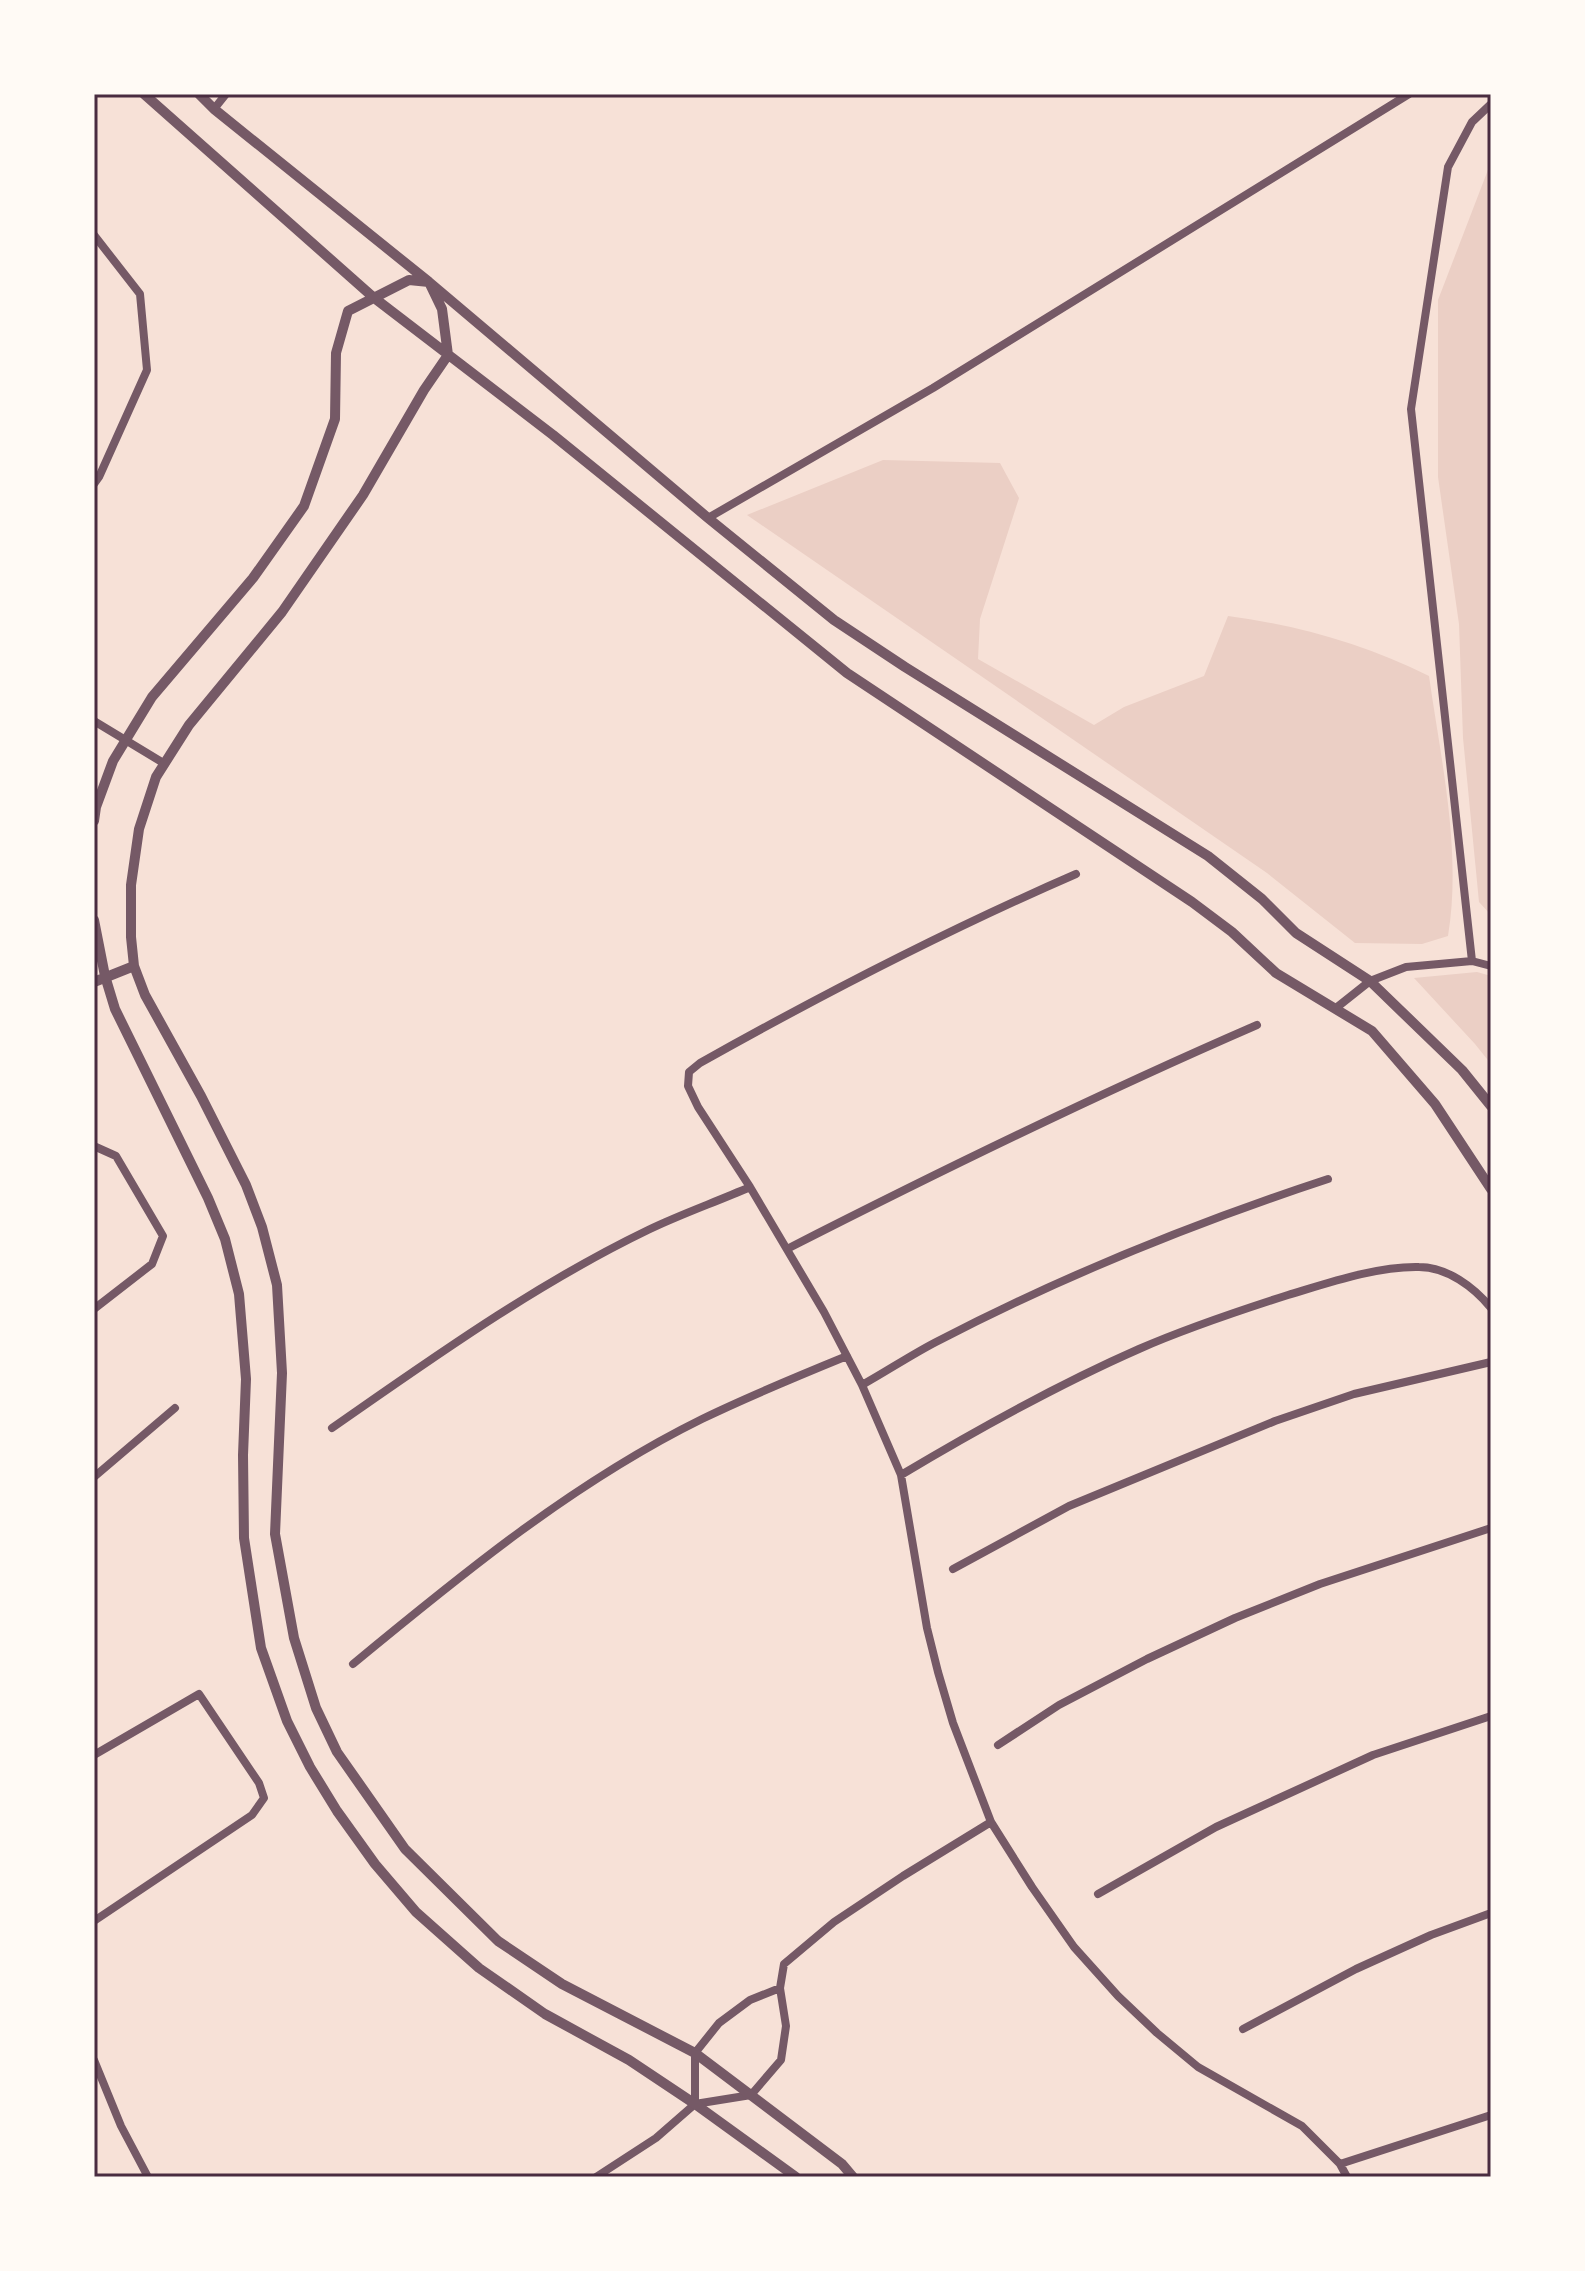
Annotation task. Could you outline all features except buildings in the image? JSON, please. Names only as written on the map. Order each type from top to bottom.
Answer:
[{"type":"street","points":[[144,94],[373,297],[566,445],[847,673],[1192,902],[1232,932],[1276,973],[1372,1031],[1435,1104],[1491,1189]]},
{"type":"street","points":[[199,94],[834,620],[1208,856],[1262,899],[1296,933],[1370,981],[1462,1070],[1491,1106]]},
{"type":"street","points":[[214,109],[226,94]]},
{"type":"street","points":[[708,518],[933,388],[1409,94]]},
{"type":"street","points":[[1472,961],[1411,409],[1448,167],[1472,122],[1491,104]]},
{"type":"street","points":[[94,235],[140,294],[147,370],[94,484]]},
{"type":"street","points":[[94,821],[113,761],[152,697],[253,578],[304,506],[335,419],[336,353],[348,311],[409,280],[429,282]]},
{"type":"street","points":[[429,282],[442,309],[448,355],[363,495],[282,612],[189,725],[156,777],[139,829],[131,885],[134,966],[145,995],[246,1185],[262,1227],[277,1285],[282,1373],[275,1534],[294,1638],[316,1708],[337,1752],[405,1849],[498,1941],[562,1984],[695,2053],[842,2164],[853,2177]]},
{"type":"street","points":[[94,721],[165,764]]},
{"type":"street","points":[[1076,874],[982,915],[823,995],[700,1063],[689,1072],[688,1086],[787,1249],[847,1356],[901,1475],[927,1628],[938,1672],[953,1723],[991,1822],[1074,1947],[1118,1996],[1198,2067],[1302,2126],[1340,2164],[1347,2177]]},
{"type":"street","points":[[94,920],[115,1009],[225,1239],[239,1294],[246,1379],[244,1538],[261,1648],[287,1721],[310,1767],[375,1864],[416,1912],[479,1968],[545,2014],[629,2060],[796,2177]]},
{"type":"street","points":[[1336,1008],[1370,981],[1406,967],[1472,961],[1491,966]]},
{"type":"street","points":[[94,982],[134,966]]},
{"type":"street","points":[[787,1249],[973,1155],[1143,1074],[1257,1025]]},
{"type":"street","points":[[94,1148],[116,1156],[163,1236],[152,1264],[94,1309]]},
{"type":"street","points":[[862,1385],[934,1343],[1037,1293],[1154,1243],[1328,1179]]},
{"type":"street","points":[[332,1428],[473,1330],[574,1270],[648,1230],[750,1187]]},
{"type":"street","points":[[901,1475],[1046,1394],[1139,1349],[1228,1314],[1328,1283],[1386,1270],[1421,1267],[1452,1276],[1479,1293],[1491,1308]]},
{"type":"street","points":[[353,1664],[442,1591],[546,1513],[625,1463],[700,1420],[847,1356]]},
{"type":"street","points":[[953,1569],[1069,1506],[1275,1421],[1354,1394],[1491,1362]]},
{"type":"street","points":[[94,1477],[175,1408]]},
{"type":"street","points":[[998,1745],[1059,1705],[1235,1618],[1348,1575],[1491,1528]]},
{"type":"street","points":[[94,1755],[199,1694],[259,1783],[264,1798],[252,1815],[94,1921]]},
{"type":"street","points":[[1098,1894],[1216,1827],[1373,1755],[1491,1716]]},
{"type":"street","points":[[596,2177],[656,2138],[695,2104],[751,2095],[781,2060],[786,2026],[780,1988],[784,1964],[834,1922],[991,1822]]},
{"type":"street","points":[[1243,2029],[1356,1969],[1431,1935],[1491,1913]]},
{"type":"street","points":[[695,2104],[695,2053],[719,2023],[750,2000],[780,1988]]},
{"type":"street","points":[[94,2060],[121,2126],[148,2177]]},
{"type":"street","points":[[1340,2164],[1491,2115]]},
{"type":"shaded area","points":[[1491,162],[1491,915],[1479,902],[1463,738],[1459,624],[1438,477],[1438,300]]},
{"type":"shaded area","points":[[883,460],[1000,463],[1019,498],[980,619],[978,659],[1094,725],[1124,707],[1204,676],[1228,616],[1331,638],[1429,676],[1451,839],[1452,904],[1448,936],[1422,944],[1355,943],[1267,873],[747,515]]},
{"type":"shaded area","points":[[1477,972],[1491,976],[1491,1064],[1414,978]]}]
